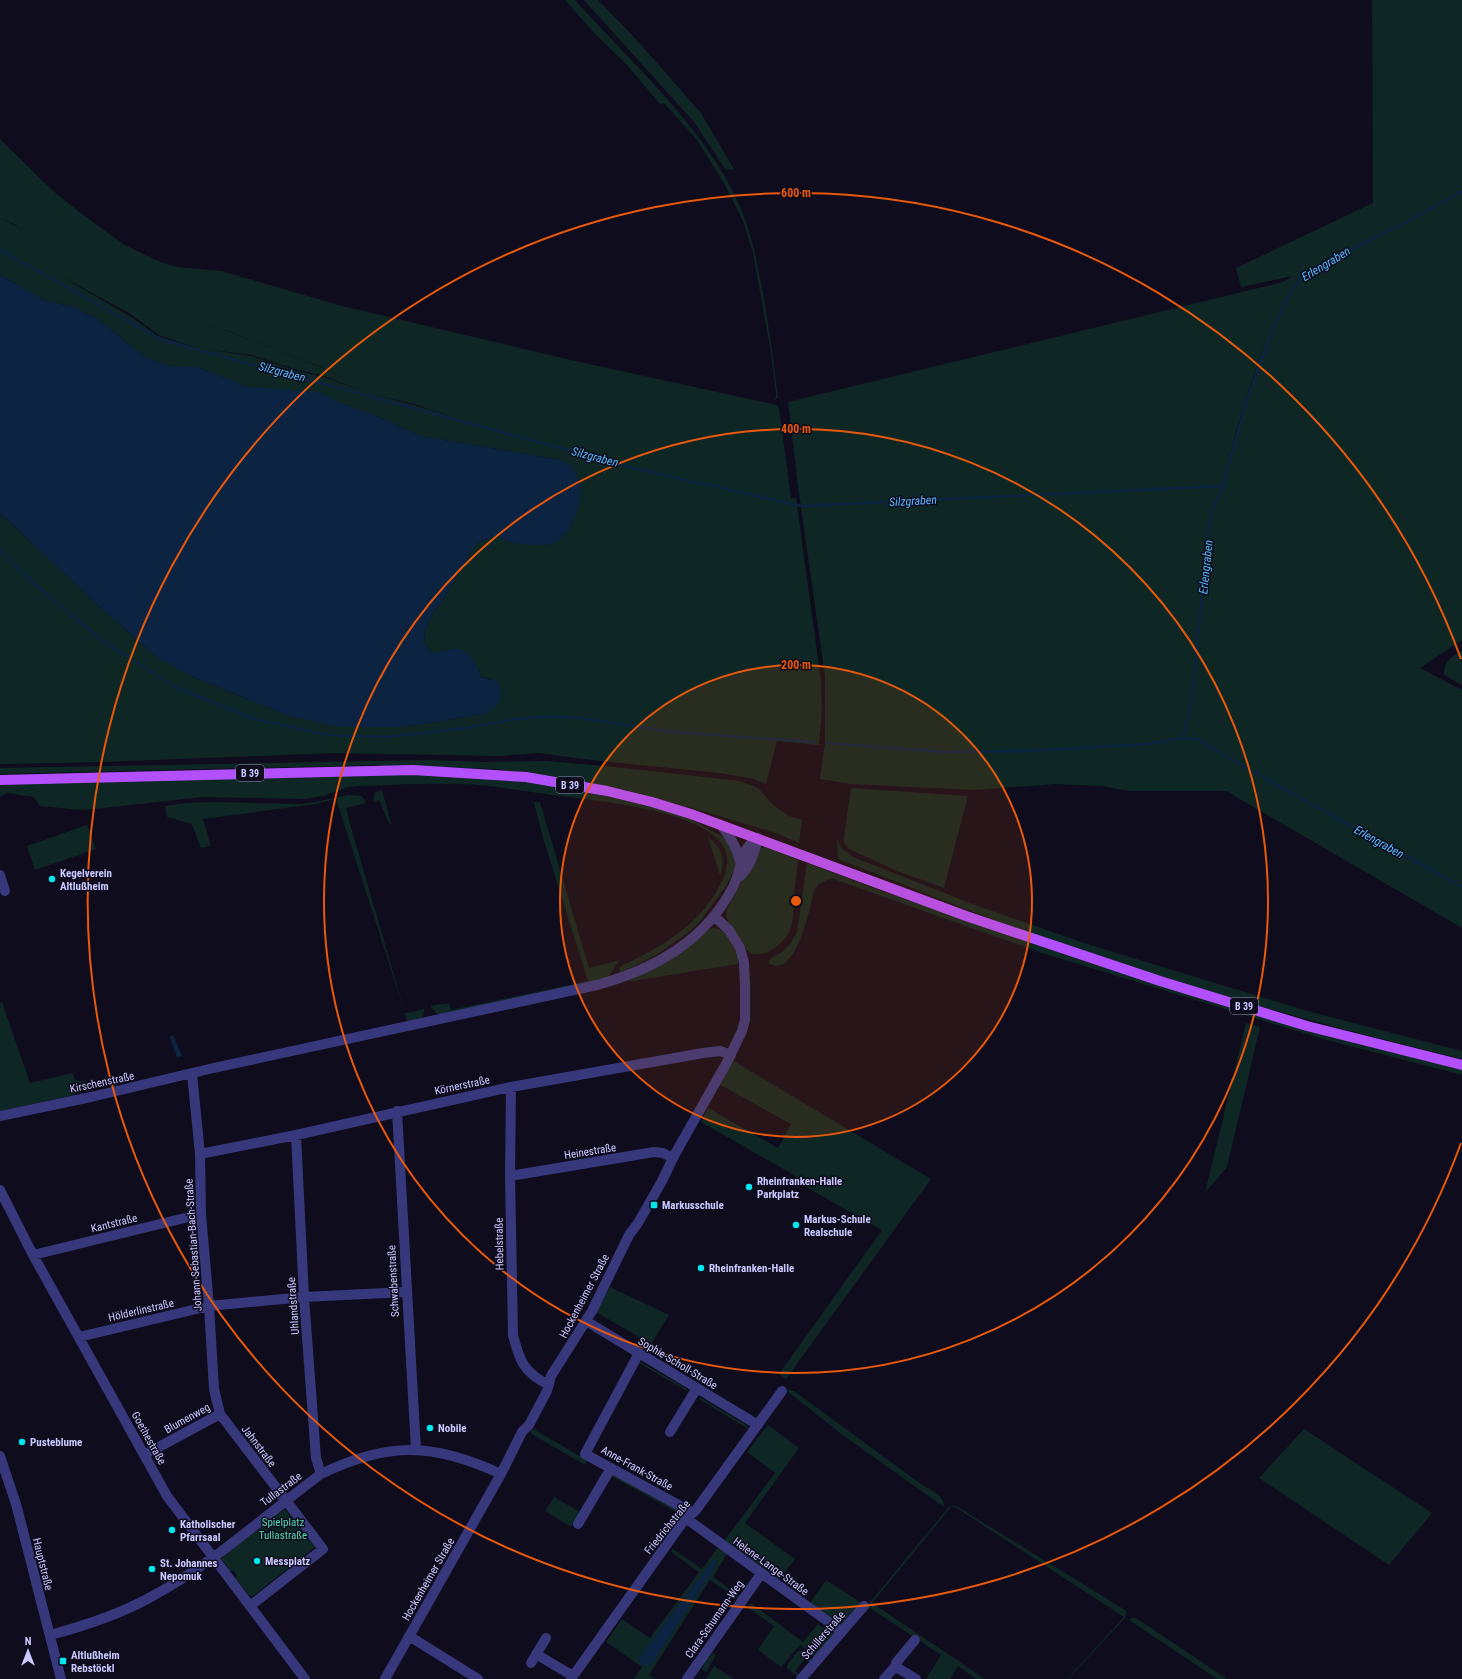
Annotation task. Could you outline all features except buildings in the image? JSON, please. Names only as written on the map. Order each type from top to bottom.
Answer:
[{"type":"main road","name":"B 39","points":[[0,780],[413,770],[526,777],[607,791],[652,802],[691,814],[966,916],[1160,981],[1307,1026],[1462,1065]]},
{"type":"street","points":[[721,825],[738,850],[740,862],[738,877]]},
{"type":"street","points":[[740,862],[749,843],[758,838]]},
{"type":"street","name":"Kirschenstraße","points":[[0,1116],[619,979],[661,960],[684,945],[714,917],[738,877],[744,872],[755,850],[758,838]]},
{"type":"street","points":[[0,875],[5,891]]},
{"type":"street","name":"Hockenheimer Straße","points":[[385,1679],[501,1474],[522,1432],[529,1425],[549,1385],[551,1376],[586,1321],[629,1235],[638,1223],[731,1055],[742,1031],[744,1020],[744,963],[740,948],[735,939],[729,930],[714,917]]},
{"type":"street","name":"Körnerstraße","points":[[200,1154],[296,1135],[397,1111],[511,1087],[702,1053],[720,1051],[731,1055]]},
{"type":"street","name":"Johann-Sebastian-Bach-Straße","points":[[192,1074],[200,1154],[201,1214],[214,1389],[220,1414]]},
{"type":"street","name":"Hebelstraße","points":[[511,1087],[510,1176],[513,1334],[517,1350],[527,1371],[549,1385]]},
{"type":"street","name":"Schwabenstraße","points":[[397,1111],[416,1450]]},
{"type":"street","name":"Uhlandstraße","points":[[296,1135],[304,1298],[316,1458],[321,1474]]},
{"type":"street","name":"Heinestraße","points":[[510,1176],[654,1152],[664,1153],[673,1158]]},
{"type":"street","name":"Goethestraße","points":[[0,1190],[33,1255],[167,1496],[305,1679]]},
{"type":"street","name":"Kantstraße","points":[[33,1255],[201,1214]]},
{"type":"street","name":"Hölderlinstraße","points":[[79,1337],[209,1306],[304,1298],[406,1292]]},
{"type":"street","name":"Sophie-Scholl-Straße","points":[[586,1321],[758,1425]]},
{"type":"street","name":"Anne-Frank-Straße","points":[[639,1353],[585,1454],[690,1516]]},
{"type":"street","points":[[670,1432],[697,1388]]},
{"type":"street","name":"Friedrichstraße","points":[[572,1678],[615,1620],[631,1594],[782,1391]]},
{"type":"street","name":"Blumenweg","points":[[144,1456],[220,1414]]},
{"type":"street","name":"Jahnstraße","points":[[220,1414],[323,1549],[250,1606]]},
{"type":"street","name":"Tullastraße","points":[[50,1635],[98,1620],[134,1606],[169,1586],[213,1557],[321,1474],[340,1464],[382,1452],[416,1450],[454,1455],[501,1474]]},
{"type":"street","name":"Hauptstraße","points":[[0,1456],[12,1491],[61,1679]]},
{"type":"street","points":[[578,1524],[611,1468]]},
{"type":"street","name":"Helene-Lange-Straße","points":[[690,1516],[761,1574],[841,1631]]},
{"type":"street","name":"Clara-Schumann-Weg","points":[[687,1679],[761,1574]]},
{"type":"street","name":"Schillerstraße","points":[[801,1679],[864,1606]]},
{"type":"street","points":[[409,1636],[478,1679]]},
{"type":"street","points":[[546,1638],[534,1659],[572,1678]]},
{"type":"street","points":[[884,1679],[895,1668],[896,1663],[915,1640]]},
{"type":"street","points":[[895,1668],[898,1668],[916,1679]]},
{"type":"green space","points":[[565,0],[575,0],[672,104],[695,132],[733,191],[749,231],[763,293],[778,398],[773,401],[776,398],[776,394],[771,353],[753,253],[743,221],[725,185],[697,140],[664,103],[660,104],[627,65],[596,35]]},
{"type":"green space","points":[[584,0],[598,0],[634,37],[701,113],[734,169],[726,170],[694,122]]},
{"type":"green space","points":[[1372,0],[1462,0],[1462,640],[1420,668],[1462,690],[1462,928],[1226,791],[1129,791],[1103,786],[1055,784],[974,790],[851,784],[820,779],[825,743],[825,676],[798,486],[788,402],[1283,282],[1293,276],[1241,287],[1236,268],[1373,203]],"holes":[[[1268,330],[1228,461],[1239,422]]]},
{"type":"green space","points":[[0,139],[52,190],[78,211],[123,244],[158,261],[177,267],[221,271],[342,306],[571,360],[777,405],[779,408],[791,498],[796,498],[821,681],[822,711],[819,745],[777,741],[766,784],[754,779],[720,773],[538,753],[499,756],[335,753],[104,762],[0,764],[0,513],[103,610],[158,658],[198,679],[289,716],[401,727],[488,713],[492,679],[481,677],[479,670],[455,649],[432,653],[424,643],[425,630],[433,613],[442,602],[456,577],[466,564],[470,552],[480,541],[497,536],[511,542],[544,545],[555,543],[564,535],[572,523],[560,460],[421,436],[374,415],[340,403],[248,387],[197,367],[165,365],[144,356],[98,319],[84,313],[78,308],[46,301],[0,275]],"holes":[[[0,218],[16,225],[23,231]],[[59,275],[129,313],[159,335],[197,348],[158,336],[131,317]],[[178,318],[225,330],[326,369],[352,383],[325,369],[224,330]],[[204,349],[252,355],[294,369],[324,376],[370,394],[324,377],[294,370],[252,356]],[[370,394],[414,404],[462,420],[414,405]]]},
{"type":"green space","points":[[1462,650],[1462,685],[1444,675],[1444,670],[1451,657]]},
{"type":"green space","points":[[430,760],[481,762],[546,761],[740,781],[758,788],[774,806],[789,816],[802,820],[799,843],[776,833],[696,809],[623,790],[590,783],[498,769],[374,765],[0,774],[0,768]]},
{"type":"green space","points":[[420,774],[526,781],[633,801],[658,808],[690,819],[725,838],[730,843],[736,861],[735,868],[726,886],[701,920],[689,932],[656,955],[620,973],[619,968],[623,965],[653,950],[693,921],[714,896],[722,881],[727,866],[725,848],[710,833],[693,823],[673,816],[628,805],[502,787],[461,784],[358,786],[348,787],[324,796],[304,799],[202,797],[81,810],[40,806],[34,797],[7,793],[0,797],[0,784]]},
{"type":"green space","points":[[851,788],[968,796],[944,888],[895,870],[849,849],[844,843],[844,837]]},
{"type":"green space","points":[[382,790],[392,826],[387,819],[379,800],[373,802],[375,792]]},
{"type":"green space","points":[[348,795],[362,796],[366,803],[346,808],[405,1013],[336,799],[315,804],[203,819],[211,846],[201,848],[192,824],[167,817],[165,806],[185,803],[213,802],[301,804]]},
{"type":"green space","points":[[534,802],[540,802],[589,968],[620,960],[607,978],[440,1015],[430,1006],[449,1003],[451,1010],[588,981],[543,838]]},
{"type":"green space","points":[[87,825],[96,849],[35,870],[27,846]]},
{"type":"green space","points":[[708,837],[717,845],[722,854],[723,864],[720,875]]},
{"type":"green space","points":[[837,838],[841,848],[853,857],[975,905],[1087,944],[1311,1012],[1462,1051],[1462,1059],[1350,1031],[1239,1000],[1128,966],[1019,929],[838,859]]},
{"type":"green space","points":[[765,847],[774,849],[798,860],[794,897],[794,914],[790,930],[784,940],[768,952],[756,954],[748,951],[740,942],[727,919],[726,914],[758,850]]},
{"type":"green space","points":[[807,863],[884,892],[962,918],[1462,1068],[1462,1075],[1323,1039],[1042,953],[831,878],[819,884],[814,890],[806,924],[795,951],[787,961],[779,965],[770,964],[769,961],[771,958],[782,952],[791,943],[797,932]]},
{"type":"green space","points":[[709,929],[719,929],[728,936],[734,947],[738,964],[626,982],[670,959]]},
{"type":"green space","points":[[2,1002],[30,1083],[73,1073],[75,1080],[87,1082],[87,1085],[74,1095],[0,1111],[0,1003]]},
{"type":"green space","points":[[424,1008],[422,1018],[407,1021],[405,1013]]},
{"type":"green space","points":[[1246,1023],[1260,1027],[1227,1167],[1205,1193]]},
{"type":"green space","points":[[732,1060],[931,1179],[786,1379],[779,1374],[882,1230],[799,1183],[794,1175],[701,1122],[708,1108],[778,1148],[791,1124],[719,1084]]},
{"type":"green space","points":[[610,1287],[669,1315],[651,1344],[596,1312]]},
{"type":"green space","points":[[641,1362],[687,1389],[687,1391],[639,1363]]},
{"type":"green space","points":[[787,1391],[794,1391],[921,1484],[936,1493],[942,1499],[944,1507],[844,1436]]},
{"type":"green space","points":[[701,1398],[748,1426],[748,1429],[699,1399]]},
{"type":"green space","points":[[768,1425],[799,1448],[745,1523],[795,1559],[779,1580],[724,1541],[775,1473],[747,1452]]},
{"type":"green space","points":[[533,1429],[587,1460],[585,1465],[530,1433]]},
{"type":"green space","points":[[1304,1429],[1432,1513],[1389,1565],[1259,1478]]},
{"type":"green space","points":[[614,1475],[681,1512],[682,1515],[611,1476]]},
{"type":"green space","points":[[554,1497],[580,1512],[571,1527],[545,1511]]},
{"type":"green space","points":[[953,1506],[958,1507],[1126,1611],[1125,1618],[1068,1679],[1124,1617],[955,1507],[951,1507],[872,1603],[985,1679],[976,1679],[958,1666],[950,1679],[926,1679],[941,1655],[867,1606],[948,1508]]},
{"type":"green space","name":"Spielplatz Tullastraße","points":[[285,1509],[315,1547],[253,1596],[250,1596],[235,1578],[237,1576],[233,1570],[230,1571],[221,1558]]},
{"type":"green space","points":[[718,1547],[727,1554],[713,1577],[741,1597],[739,1600],[710,1580],[649,1675],[655,1679],[634,1679],[642,1667],[606,1642],[622,1619],[650,1638],[699,1572],[671,1552],[673,1549],[702,1569]]},
{"type":"green space","points":[[826,1580],[863,1604],[842,1625],[839,1625],[809,1604]]},
{"type":"green space","points":[[751,1603],[803,1642],[818,1624],[823,1628],[826,1624],[833,1630],[834,1635],[814,1657],[800,1645],[781,1667],[758,1650],[774,1626],[748,1608]]},
{"type":"green space","points":[[1136,1618],[1227,1679],[1217,1679],[1129,1620]]},
{"type":"green space","points":[[798,1651],[801,1651],[811,1660],[811,1662],[810,1663],[805,1659],[795,1671],[800,1675],[797,1676],[787,1668],[787,1665]]},
{"type":"green space","points":[[712,1653],[716,1655],[706,1672],[701,1669],[705,1664],[703,1662],[707,1657],[709,1658]]},
{"type":"green space","points":[[714,1666],[715,1667],[734,1679],[706,1679]]},
{"type":"water","points":[[0,275],[46,301],[78,308],[84,313],[98,319],[144,356],[165,365],[197,367],[248,387],[318,392],[340,403],[374,415],[421,436],[560,460],[569,465],[576,473],[581,490],[578,510],[569,528],[562,537],[556,542],[545,545],[515,543],[497,536],[480,541],[470,552],[466,564],[456,577],[442,602],[433,613],[425,630],[424,643],[432,653],[450,649],[464,651],[474,662],[481,677],[497,681],[500,688],[500,701],[488,713],[436,722],[401,727],[340,727],[289,716],[198,679],[158,658],[103,610],[0,513]]},
{"type":"water","points":[[173,1035],[182,1056],[177,1058],[170,1038],[170,1036]]},
{"type":"water","points":[[713,1560],[717,1562],[716,1565],[654,1661],[647,1667],[638,1659]]},
{"type":"waterway","name":"Erlengraben","points":[[1462,191],[1407,222],[1322,264],[1302,277],[1290,292],[1273,329],[1246,403],[1223,486],[1212,511],[1208,536],[1192,697],[1183,738],[1197,739],[1462,887]]},
{"type":"waterway","name":"Silzgraben","points":[[0,250],[162,340],[634,468],[791,504],[802,506],[1223,486]]},
{"type":"waterway","points":[[0,550],[31,581],[103,641],[175,687],[254,719],[329,735],[388,737],[466,728],[517,719],[562,717],[580,718],[673,732],[814,742]]},
{"type":"waterway","points":[[826,743],[944,752],[1023,751],[1148,744],[1183,738]]},
{"type":"place","name":"Kegelverein Altlußheim","points":[[52,879]]},
{"type":"place","name":"Rheinfranken-Halle Parkplatz","points":[[749,1187]]},
{"type":"place","name":"Markusschule","points":[[654,1205]]},
{"type":"place","name":"Markus-Schule Realschule","points":[[796,1225]]},
{"type":"place","name":"Rheinfranken-Halle","points":[[701,1268]]},
{"type":"place","name":"Nobile","points":[[430,1428]]},
{"type":"place","name":"Pusteblume","points":[[22,1442]]},
{"type":"place","name":"Katholischer Pfarrsaal","points":[[172,1530]]},
{"type":"place","name":"Messplatz","points":[[257,1561]]},
{"type":"place","name":"St. Johannes Nepomuk","points":[[152,1569]]},
{"type":"place","name":"Altlußheim Rebstöckl","points":[[63,1661]]}]
